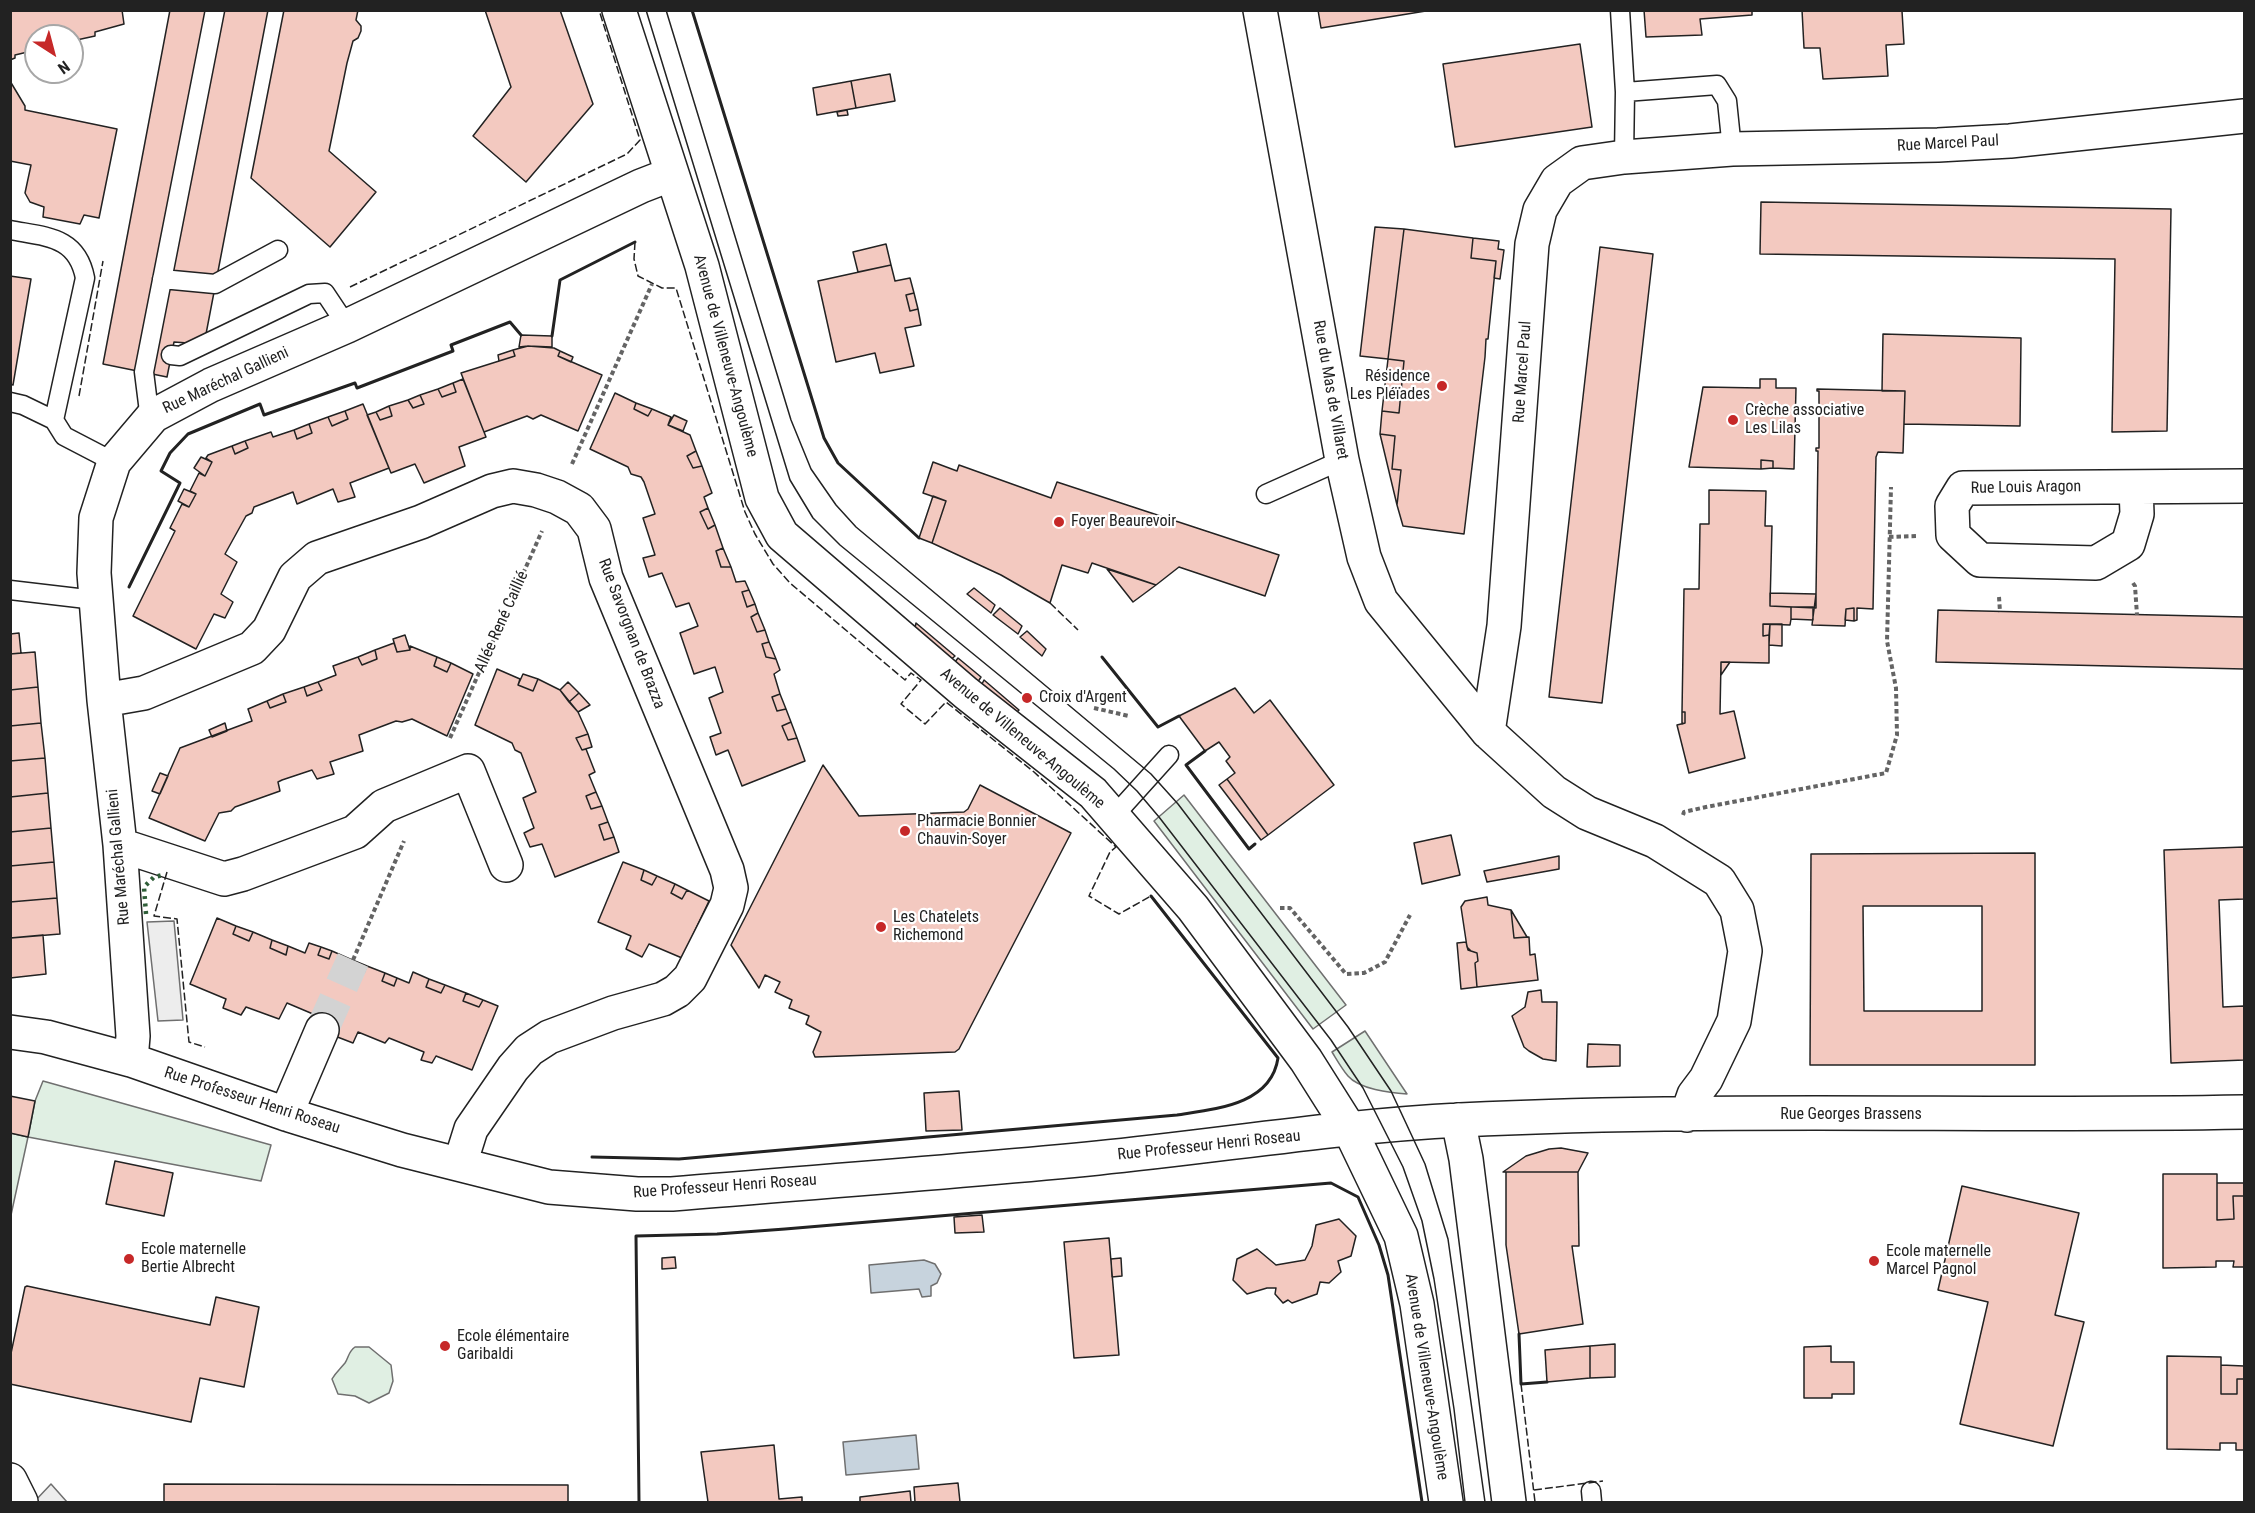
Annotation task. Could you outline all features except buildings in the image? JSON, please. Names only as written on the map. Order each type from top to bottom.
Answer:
[{"type":"street","name":"Avenue de Villeneuve-Angoulème","points":[[619,10],[702,266],[762,498],[782,535],[966,693],[1093,793],[1193,908],[1306,1060],[1349,1128],[1401,1236],[1417,1304],[1446,1503]]},
{"type":"street","name":"Rue du Mas de Villaret","points":[[1260,10],[1342,460],[1364,557],[1381,602],[1488,732]]},
{"type":"street","name":"Rue Marcel Paul","points":[[1488,732],[1504,626],[1532,244],[1540,210],[1557,181],[1582,164],[1624,157],[1732,149],[1950,145],[2010,141],[2244,116]]},
{"type":"street","name":"Rue Maréchal Gallieni","points":[[131,1060],[133,1036],[120,845],[104,700],[94,573],[96,518],[114,462],[153,416],[211,385],[347,326],[641,186],[672,174]]},
{"type":"street","name":"Rue Savorgnan de Brazza","points":[[104,700],[144,693],[252,648],[269,630],[295,577],[317,558],[421,522],[492,491],[513,486],[536,489],[579,509],[594,529],[606,578],[727,870],[731,888],[727,905],[690,978],[677,991],[663,999],[613,1013],[549,1037],[529,1050],[513,1068],[471,1129],[460,1164]]},
{"type":"street","name":"Rue Louis Aragon","points":[[2136,487],[2137,514],[2128,544],[2096,563],[1980,560],[1953,535],[1952,506],[1963,488],[2244,486]]},
{"type":"street","points":[[1488,732],[1554,792],[1587,813],[1655,841],[1719,881],[1737,910],[1746,951],[1734,1021],[1706,1079],[1694,1095],[1687,1115]]},
{"type":"street","points":[[120,845],[224,879],[354,832],[384,806],[468,771],[506,865]]},
{"type":"street","points":[[286,1114],[322,1030]]},
{"type":"street","name":"Rue Professeur Henri Roseau","points":[[10,1032],[46,1037],[131,1060],[286,1114],[402,1150],[549,1187],[636,1194],[672,1194],[1097,1158],[1302,1136],[1349,1128],[1458,1120]]},
{"type":"street","name":"Rue Georges Brassens","points":[[1458,1120],[1687,1115],[2080,1115],[2244,1112]]},
{"type":"street","points":[[1458,1120],[1466,1159],[1509,1503]]},
{"type":"street","points":[[10,1480],[21,1503]]},
{"type":"lane","points":[[153,416],[148,404],[144,372],[215,10]]},
{"type":"lane","points":[[1620,10],[1625,92],[1624,157]]},
{"type":"lane","points":[[1625,92],[1717,85],[1727,101],[1732,149]]},
{"type":"lane","points":[[10,230],[62,241],[75,253],[83,265],[85,278],[54,420]]},
{"type":"lane","points":[[162,279],[215,284],[278,250]]},
{"type":"lane","points":[[171,355],[180,356],[309,294],[325,293],[347,326]]},
{"type":"lane","points":[[10,402],[23,405],[54,420],[64,436],[114,462]]},
{"type":"lane","points":[[1266,494],[1342,460]]},
{"type":"lane","points":[[10,590],[95,600]]},
{"type":"lane","points":[[1114,816],[1169,755]]},
{"type":"path","name":"Allée René Caillié","points":[[353,960],[652,284]]},
{"type":"path","points":[[1684,812],[1886,773],[1897,735],[1896,688],[1887,641],[1891,487]]},
{"type":"path","points":[[1094,708],[1129,716]]},
{"type":"path","points":[[1280,908],[1290,908],[1346,974],[1364,973],[1385,962],[1410,915]]},
{"type":"green space","points":[[1184,795],[1346,1005],[1313,1029],[1154,821]]},
{"type":"green space","points":[[1365,1031],[1407,1094],[1359,1084],[1348,1076],[1332,1052]]},
{"type":"green space","points":[[43,1081],[271,1145],[261,1181],[28,1137],[35,1101]]},
{"type":"green space","points":[[11,1133],[28,1137],[11,1215]]},
{"type":"green space","points":[[355,1347],[369,1347],[391,1365],[393,1381],[389,1393],[369,1403],[355,1396],[338,1394],[332,1379]]},
{"type":"shaded area","points":[[174,921],[183,1020],[158,1021],[147,922]]},
{"type":"shaded area","points":[[924,1260],[935,1264],[941,1274],[937,1283],[931,1286],[931,1296],[922,1297],[919,1289],[871,1293],[869,1265]]},
{"type":"shaded area","points":[[916,1435],[919,1469],[846,1475],[843,1442]]},
{"type":"shaded area","points":[[51,1484],[67,1502],[34,1502]]},
{"type":"tunnel","points":[[322,1030],[353,960]]},
{"type":"tram line","points":[[646,10],[790,480],[813,518],[840,545],[1114,769],[1137,791],[1331,1040],[1363,1088],[1403,1167],[1422,1221],[1434,1279],[1454,1409],[1465,1502]]},
{"type":"tram line","points":[[666,10],[791,420],[811,469],[836,505],[856,527],[1151,774],[1178,804],[1348,1027],[1391,1091],[1425,1164],[1448,1239],[1485,1502]]},
{"type":"hedge","points":[[146,914],[144,887],[154,877],[163,875]]},
{"type":"fence","points":[[350,287],[627,154],[640,140],[599,10]]},
{"type":"fence","points":[[635,242],[634,259],[638,276],[662,288],[676,288],[745,512],[773,564],[790,583],[905,680],[911,673],[921,680],[901,704],[925,724],[946,702],[1034,772],[1116,847],[1110,852],[1089,896],[1119,914],[1151,896]]},
{"type":"fence","points":[[79,396],[103,261]]},
{"type":"fence","points":[[1050,603],[1078,630]]},
{"type":"fence","points":[[167,872],[154,916],[177,919],[189,1042],[205,1047]]},
{"type":"fence","points":[[1521,1384],[1535,1502]]},
{"type":"fence","points":[[1534,1490],[1603,1481]]},
{"type":"wall","points":[[692,10],[824,438],[838,463],[919,538]]},
{"type":"wall","points":[[552,336],[560,280],[635,242]]},
{"type":"wall","points":[[129,587],[180,483],[161,471],[170,453],[188,434],[260,404],[264,415],[355,383],[357,388],[453,351],[451,345],[510,322],[521,335]]},
{"type":"wall","points":[[1102,657],[1158,727],[1179,716]]},
{"type":"wall","points":[[1205,751],[1186,765],[1249,849],[1255,844]]},
{"type":"wall","points":[[592,1157],[679,1159],[1177,1115],[1224,1107],[1239,1102],[1265,1086],[1273,1074],[1278,1058],[1151,896]]},
{"type":"wall","points":[[639,1502],[636,1236],[717,1234],[785,1229],[1331,1183],[1358,1197],[1379,1245],[1388,1275],[1422,1502]]},
{"type":"wall","points":[[1519,1334],[1521,1384],[1547,1382]]},
{"type":"place","name":"Résidence Les Pléïades","points":[[1442,386]]},
{"type":"place","name":"Crèche associative Les Lilas","points":[[1733,420]]},
{"type":"place","name":"Foyer Beaurevoir","points":[[1059,522]]},
{"type":"place","name":"Croix d'Argent","points":[[1027,698]]},
{"type":"place","name":"Pharmacie Bonnier Chauvin-Soyer","points":[[905,831]]},
{"type":"place","name":"Les Chatelets Richemond","points":[[881,927]]},
{"type":"place","name":"Ecole maternelle Bertie Albrecht","points":[[129,1259]]},
{"type":"place","name":"Ecole maternelle Marcel Pagnol","points":[[1874,1261]]},
{"type":"place","name":"Ecole élémentaire Garibaldi","points":[[445,1346]]}]
